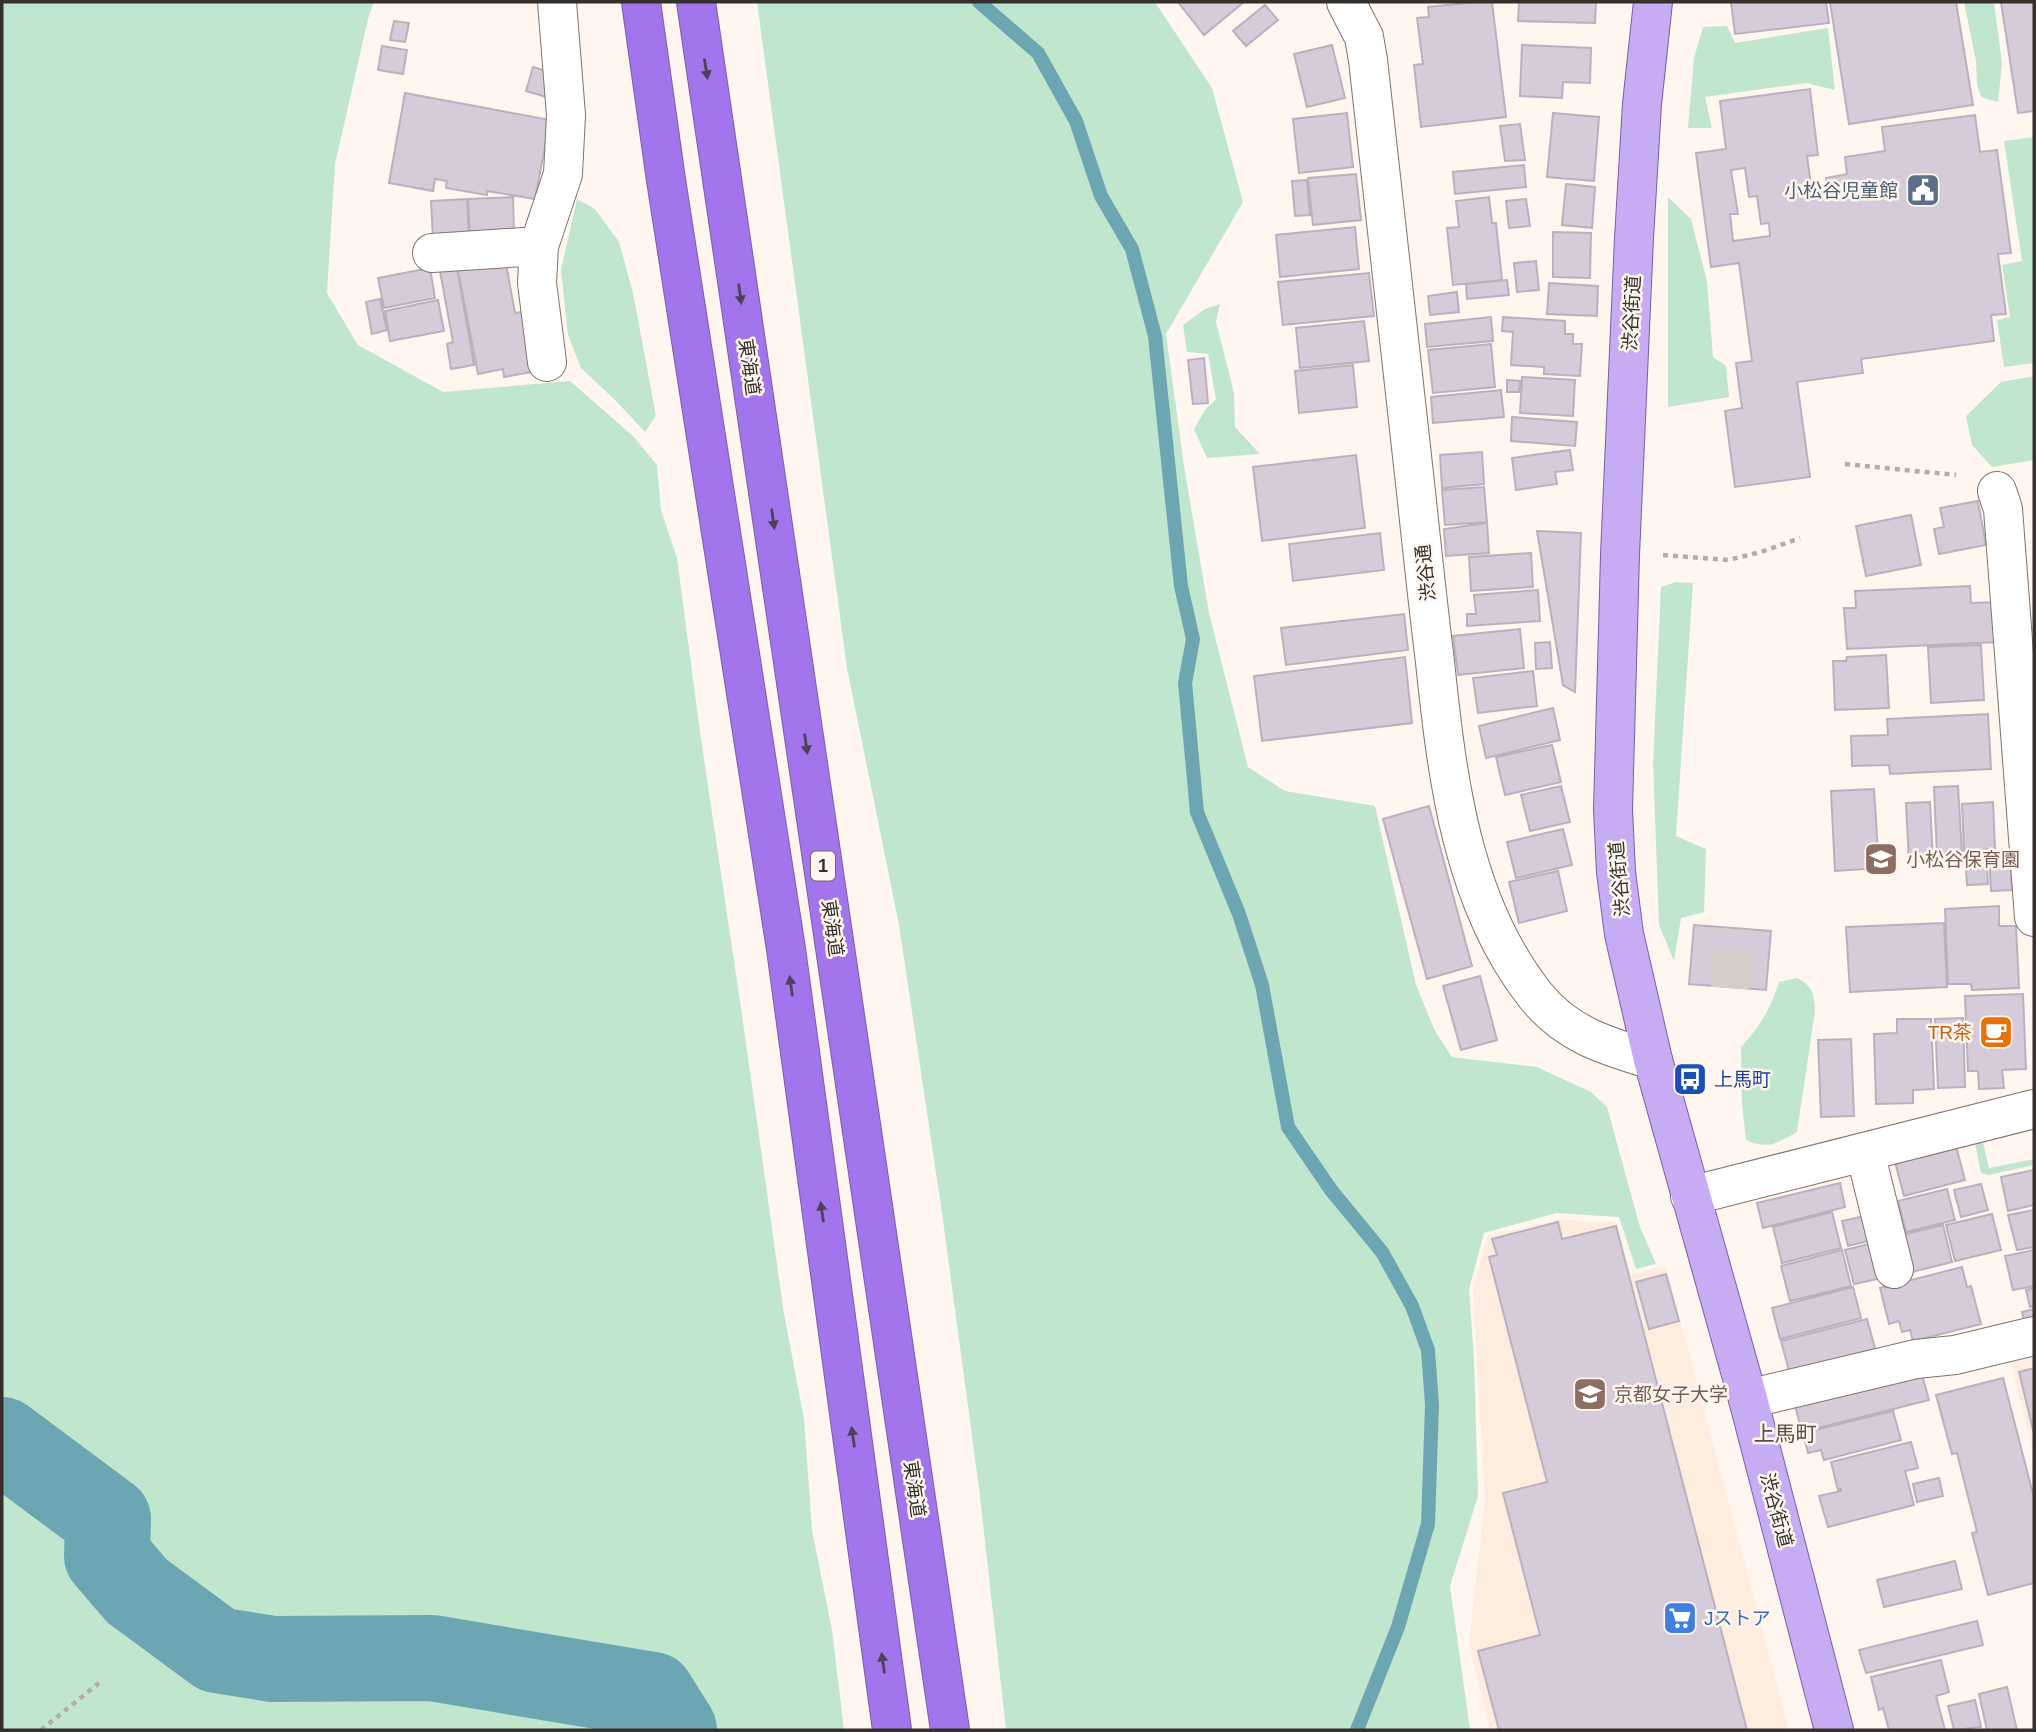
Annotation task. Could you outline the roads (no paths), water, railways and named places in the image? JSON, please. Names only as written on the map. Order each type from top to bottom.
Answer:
[{"type":"highway","points":[[640,2],[786,949],[892,1730]]},
{"type":"highway","name":"東海道","points":[[696,2],[950,1730]]},
{"type":"main road","name":"渋谷街道","points":[[1653,2],[1634,238],[1620,555],[1614,810],[1616,872],[1624,934],[1653,1060],[1748,1399],[1834,1730]]},
{"type":"street","points":[[547,362],[537,283],[539,246],[563,174],[566,115],[557,2]]},
{"type":"street","name":"渋谷通","points":[[1346,2],[1364,37],[1368,60],[1440,712],[1462,838],[1475,881],[1492,921],[1524,980],[1537,997],[1551,1012],[1584,1037],[1604,1046],[1653,1060]]},
{"type":"street","points":[[432,253],[539,246]]},
{"type":"street","points":[[1997,491],[2003,509],[2034,917]]},
{"type":"street","points":[[1690,1196],[2034,1109]]},
{"type":"street","points":[[1865,1152],[1894,1269]]},
{"type":"street","points":[[1748,1399],[1916,1359],[1955,1355],[2034,1336]]},
{"type":"waterway","points":[[979,2],[1038,53],[1076,121],[1101,196],[1132,249],[1155,336],[1181,586],[1193,639],[1185,683],[1197,812],[1239,914],[1262,985],[1288,1127],[1331,1190],[1382,1252],[1412,1306],[1428,1350],[1432,1405],[1428,1524],[1398,1627],[1357,1730]]},
{"type":"waterway","points":[[2,1440],[108,1519],[107,1556],[137,1591],[217,1650],[273,1659],[432,1658],[652,1695],[674,1730]]},
{"type":"tunnel","points":[[1730,988],[1734,929]]},
{"type":"place","name":"小松谷児童館","points":[[1923,190]]},
{"type":"place","name":"小松谷保育園","points":[[1881,859]]},
{"type":"place","name":"TR茶","points":[[1996,1032]]},
{"type":"place","name":"上馬町","points":[[1690,1079]]},
{"type":"place","name":"京都女子大学","points":[[1590,1394]]},
{"type":"place","name":"Jストア","points":[[1680,1618]]},
{"type":"district","name":"上馬町","points":[[1785,1434]]}]
